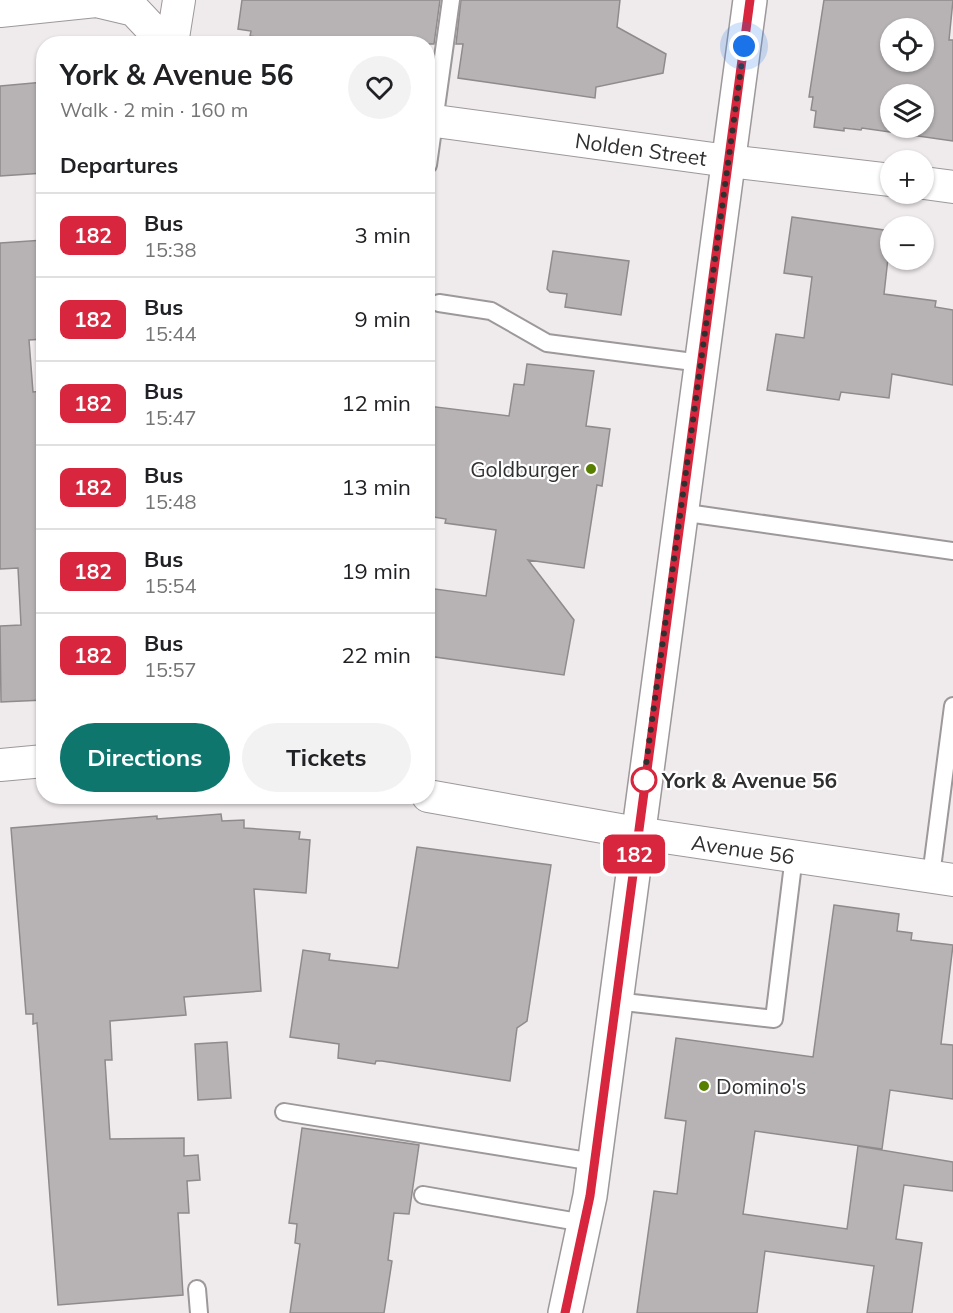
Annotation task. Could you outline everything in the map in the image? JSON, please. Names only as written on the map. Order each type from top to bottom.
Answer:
[{"type":"main road","points":[[565,1313],[594,1162],[750,0]]},
{"type":"street","points":[[173,36],[179,0]]},
{"type":"street","points":[[0,11],[96,1],[134,10],[158,36]]},
{"type":"street","name":"Nolden Street","points":[[435,122],[880,179]]},
{"type":"street","points":[[934,184],[953,187]]},
{"type":"street","points":[[0,765],[36,762]]},
{"type":"street","name":"Avenue 56","points":[[435,797],[637,833],[942,878]]},
{"type":"lane","points":[[435,97],[451,0]]},
{"type":"lane","points":[[439,303],[491,311],[547,343],[701,363]]},
{"type":"lane","points":[[680,512],[953,551]]},
{"type":"lane","points":[[942,878],[953,706]]},
{"type":"lane","points":[[615,1001],[774,1019],[794,856]]},
{"type":"lane","points":[[284,1112],[594,1162]]},
{"type":"lane","points":[[423,1195],[584,1223]]},
{"type":"lane","points":[[197,1289],[199,1313]]},
{"type":"building","points":[[242,0],[440,0],[435,37],[250,36],[251,31],[238,29]]},
{"type":"building","points":[[461,0],[620,0],[617,27],[666,54],[663,73],[596,87],[595,98],[458,78],[463,44],[456,44]]},
{"type":"building","points":[[824,0],[953,0],[949,40],[953,40],[953,141],[932,138],[934,138],[934,84],[880,84],[880,131],[844,128],[844,131],[814,127],[816,111],[811,110],[813,97],[809,97]]},
{"type":"building","points":[[36,83],[36,174],[0,176],[0,86]]},
{"type":"building","points":[[792,217],[880,229],[880,270],[887,270],[884,294],[936,301],[935,307],[953,310],[953,385],[892,374],[889,398],[841,392],[839,400],[767,390],[776,334],[804,338],[812,277],[784,273]]},
{"type":"building","points":[[36,241],[36,340],[29,340],[33,392],[36,392],[36,700],[1,702],[0,626],[21,625],[18,568],[0,569],[0,243]]},
{"type":"building","points":[[553,251],[629,261],[621,315],[565,307],[567,294],[550,292],[547,289]]},
{"type":"building","points":[[527,364],[594,371],[586,426],[610,429],[602,486],[597,485],[584,568],[528,560],[574,620],[564,675],[435,657],[435,589],[486,596],[496,530],[445,523],[446,519],[435,517],[435,407],[509,416],[514,384],[524,385]]},
{"type":"building","points":[[221,814],[222,821],[244,820],[244,828],[300,832],[299,839],[310,840],[306,893],[254,889],[261,991],[184,997],[186,1015],[110,1021],[112,1060],[105,1060],[110,1139],[184,1138],[184,1156],[198,1155],[200,1180],[187,1181],[189,1213],[178,1213],[183,1295],[58,1305],[37,1023],[33,1024],[33,1014],[26,1014],[11,828],[157,816],[157,819]]},
{"type":"building","points":[[417,847],[551,865],[527,1021],[517,1028],[510,1081],[382,1061],[376,1061],[375,1064],[338,1058],[339,1044],[290,1037],[303,950],[330,954],[329,960],[398,968]]},
{"type":"building","points":[[834,905],[899,914],[897,931],[912,933],[911,940],[953,945],[941,1044],[953,1045],[953,1099],[890,1090],[882,1149],[755,1131],[743,1214],[847,1229],[858,1146],[953,1162],[953,1191],[904,1185],[896,1239],[922,1243],[912,1313],[867,1313],[874,1266],[765,1251],[757,1313],[637,1313],[654,1191],[677,1194],[686,1121],[665,1118],[676,1038],[813,1057]]},
{"type":"building","points":[[227,1042],[231,1098],[198,1100],[195,1044]]},
{"type":"building","points":[[302,1128],[419,1145],[409,1214],[394,1213],[388,1260],[392,1261],[384,1313],[290,1313],[300,1244],[295,1243],[297,1224],[289,1223]]},
{"type":"bus line","name":"182","points":[[565,1313],[590,1196],[750,0]]},
{"type":"place","name":"Goldburger","points":[[591,469]]},
{"type":"place","name":"York & Avenue 56","points":[[644,780]]},
{"type":"place","name":"Domino's","points":[[704,1086]]},
{"type":"route","points":[[644,780],[643,787],[744,46]]}]
